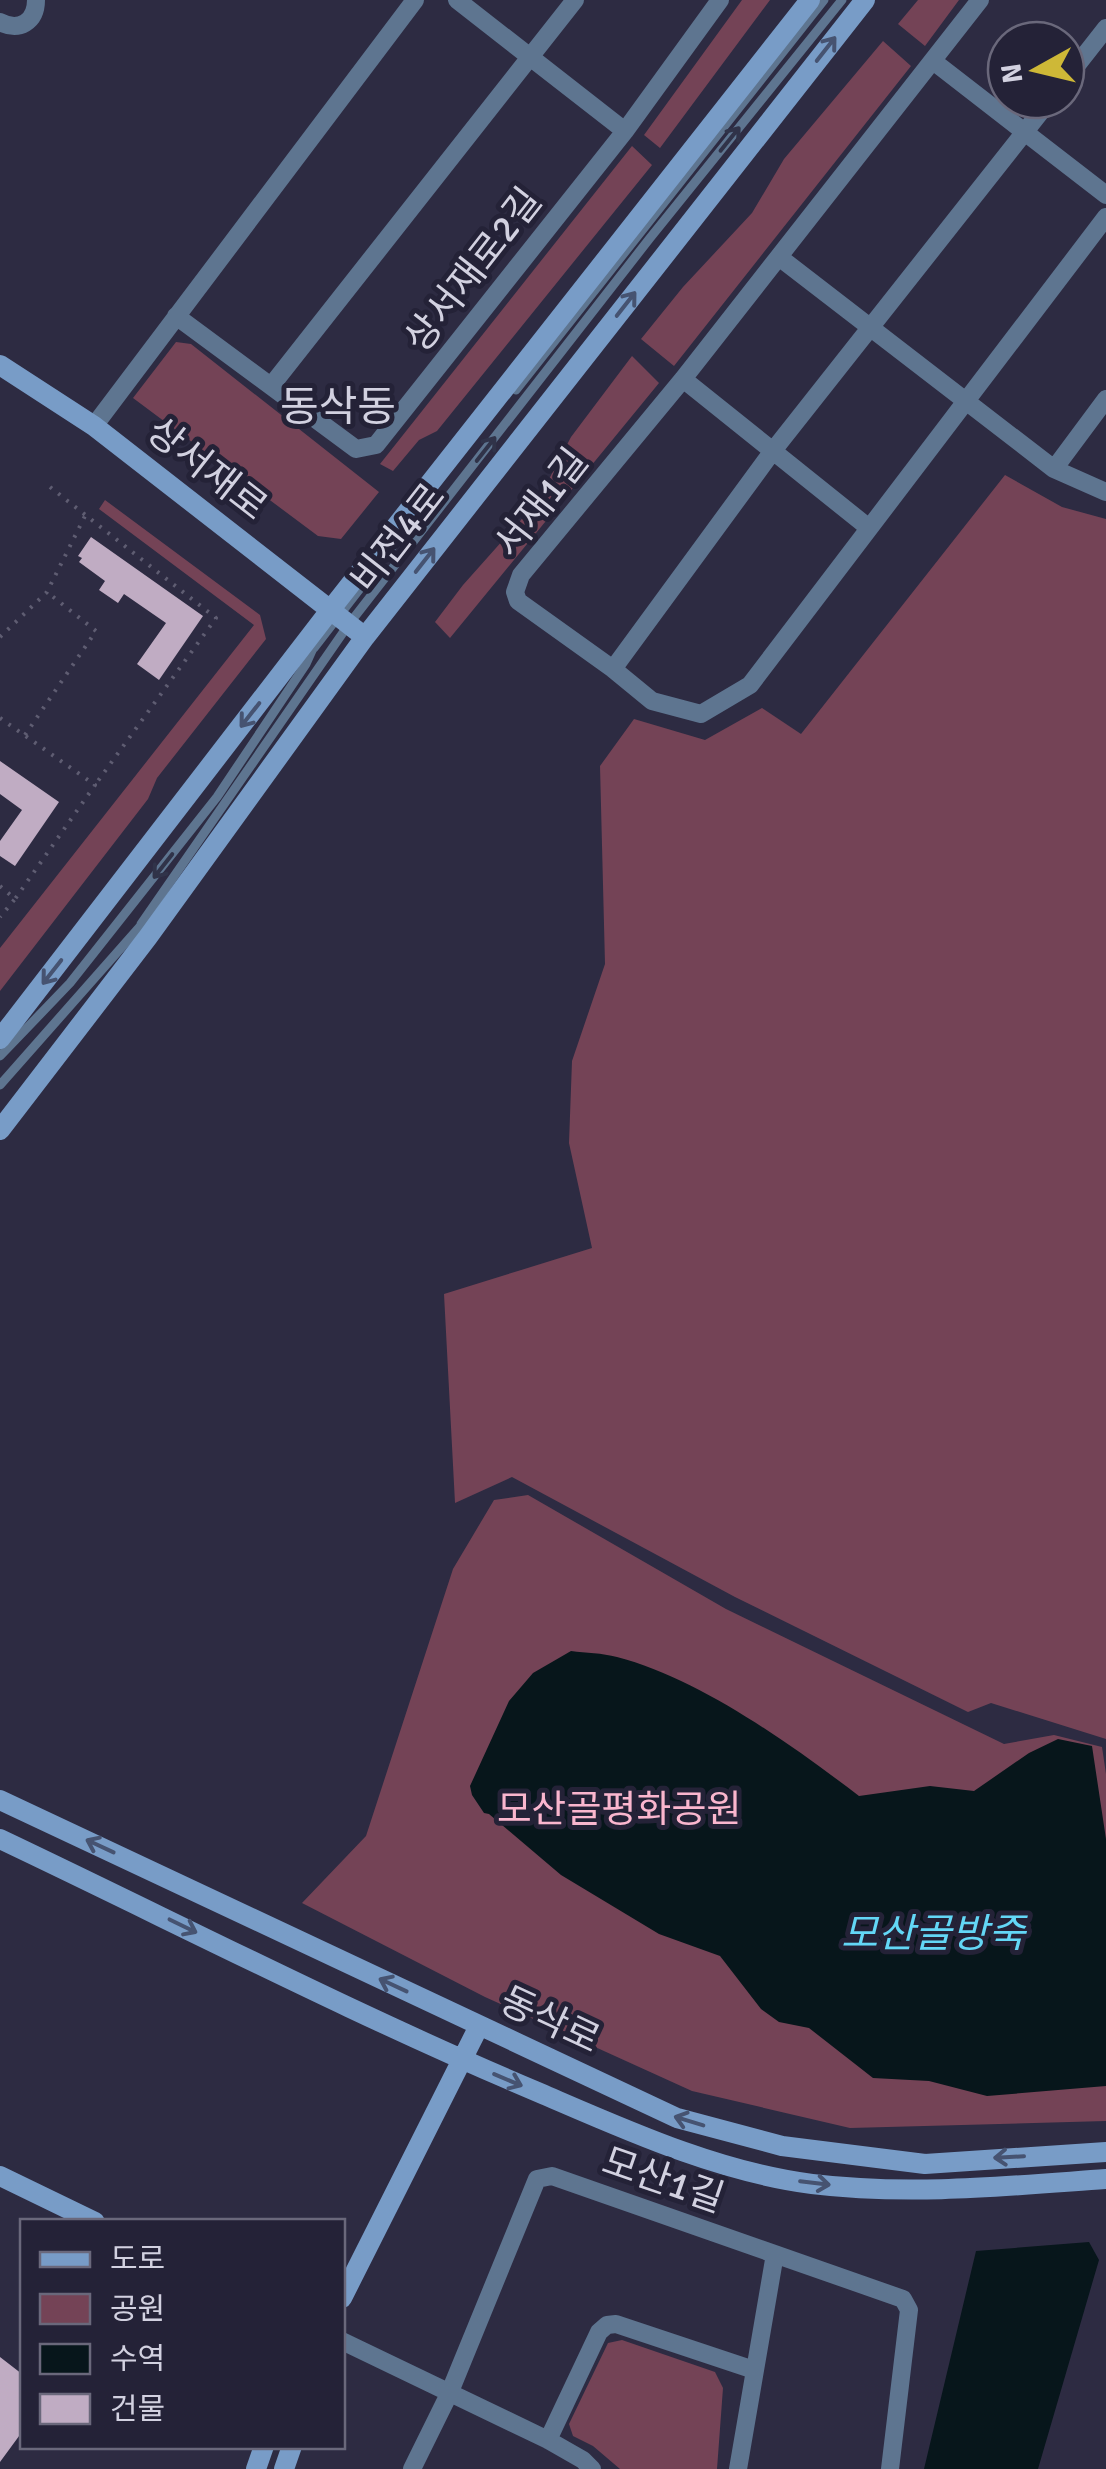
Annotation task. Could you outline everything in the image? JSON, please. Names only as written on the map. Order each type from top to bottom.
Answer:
[{"type":"main road","name":"비전4로","points":[[0,1130],[181,890],[346,622],[810,0]]},
{"type":"main road","name":"비전4로","points":[[7,1042],[346,622],[864,0]]},
{"type":"main road","name":"상서재로","points":[[0,366],[94,426],[346,622]]},
{"type":"main road","name":"동삭로","points":[[0,1800],[677,2118],[782,2146],[924,2164],[1106,2152]]},
{"type":"main road","name":"동삭로","points":[[0,1838],[463,2060],[654,2142],[704,2159],[810,2184],[948,2190],[1106,2179]]},
{"type":"main road","points":[[345,2292],[479,2026]]},
{"type":"main road","points":[[0,2176],[89,2219]]},
{"type":"street","points":[[0,22],[14,27],[28,21],[36,0]]},
{"type":"street","points":[[94,426],[415,0]]},
{"type":"street","points":[[458,0],[624,131]]},
{"type":"street","points":[[272,386],[574,0]]},
{"type":"street","name":"상서재로2길","points":[[176,316],[356,448],[376,446],[624,131],[720,0]]},
{"type":"street","name":"서재1길","points":[[613,669],[526,608],[514,592],[516,583],[683,380],[980,0]]},
{"type":"street","points":[[1086,54],[1106,28]]},
{"type":"street","points":[[933,61],[1106,194]]},
{"type":"street","points":[[1034,120],[772,452],[613,669],[652,702],[701,714],[750,685],[1106,217]]},
{"type":"street","points":[[778,257],[1054,469],[1106,492]]},
{"type":"street","points":[[683,380],[869,528]]},
{"type":"street","points":[[1054,469],[1106,398]]},
{"type":"street","name":"모산1길","points":[[412,2469],[449,2394],[537,2179],[552,2176],[903,2299],[908,2310],[890,2469]]},
{"type":"street","points":[[738,2469],[775,2254]]},
{"type":"street","points":[[548,2440],[599,2332],[607,2324],[754,2370]]},
{"type":"street","points":[[345,2342],[548,2440],[592,2469]]},
{"type":"lane","points":[[0,1085],[140,924],[444,480],[824,0]]},
{"type":"lane","points":[[0,1059],[7,1042],[70,983],[218,797],[314,648],[346,622],[842,0]]},
{"type":"lane","points":[[140,924],[181,890]]},
{"type":"path","points":[[0,917],[216,618],[50,487]]},
{"type":"path","points":[[0,636],[47,592],[85,516]]},
{"type":"path","points":[[24,735],[96,631],[47,592]]},
{"type":"path","points":[[0,718],[95,785]]},
{"type":"path","points":[[0,886],[16,899]]},
{"type":"green space","points":[[742,0],[770,0],[660,148],[644,135]]},
{"type":"green space","points":[[918,0],[959,0],[925,46],[898,24]]},
{"type":"green space","points":[[883,41],[911,66],[674,366],[641,339],[752,213],[784,159]]},
{"type":"green space","points":[[632,146],[652,165],[437,431],[419,440],[393,471],[380,464]]},
{"type":"green space","points":[[176,342],[191,344],[379,492],[341,539],[318,536],[133,398]]},
{"type":"green space","points":[[632,356],[659,383],[450,638],[435,622],[537,502],[571,437]]},
{"type":"green space","points":[[1005,475],[1062,507],[1106,519],[1106,1739],[991,1703],[968,1712],[735,1597],[512,1477],[455,1503],[444,1294],[592,1248],[569,1143],[572,1061],[605,964],[600,766],[634,719],[705,740],[762,708],[801,734]]},
{"type":"green space","points":[[105,500],[260,615],[266,639],[157,778],[148,799],[0,991],[0,948],[254,625],[99,509]]},
{"type":"green space","name":"모산골평화공원","points":[[528,1495],[726,1609],[1004,1744],[1054,1735],[1102,1747],[1106,1774],[1106,2121],[850,2128],[692,2091],[485,1997],[302,1903],[366,1836],[453,1569],[494,1500]]},
{"type":"green space","points":[[622,2340],[715,2372],[723,2388],[717,2469],[620,2469],[593,2446],[573,2436],[569,2424],[608,2343]]},
{"type":"water","name":"모산골방죽","points":[[571,1651],[617,1657],[680,1680],[775,1735],[859,1796],[930,1786],[974,1791],[1029,1753],[1058,1739],[1092,1746],[1106,1839],[1106,2086],[987,2096],[929,2081],[873,2078],[809,2028],[779,2022],[761,2009],[720,1956],[659,1934],[561,1875],[484,1813],[470,1786],[509,1701],[533,1673]]},
{"type":"water","points":[[1089,2242],[1099,2260],[1038,2469],[924,2469],[976,2251]]},
{"type":"building","points":[[91,537],[203,616],[159,680],[137,664],[166,623],[124,594],[118,603],[99,590],[105,581],[79,562],[82,558],[78,556]]},
{"type":"building","points":[[0,761],[59,802],[15,866],[0,856],[0,841],[22,810],[0,794]]},
{"type":"building","points":[[0,2357],[20,2372],[20,2435],[0,2462]]},
{"type":"district","name":"동삭동","points":[[338,407]]}]
